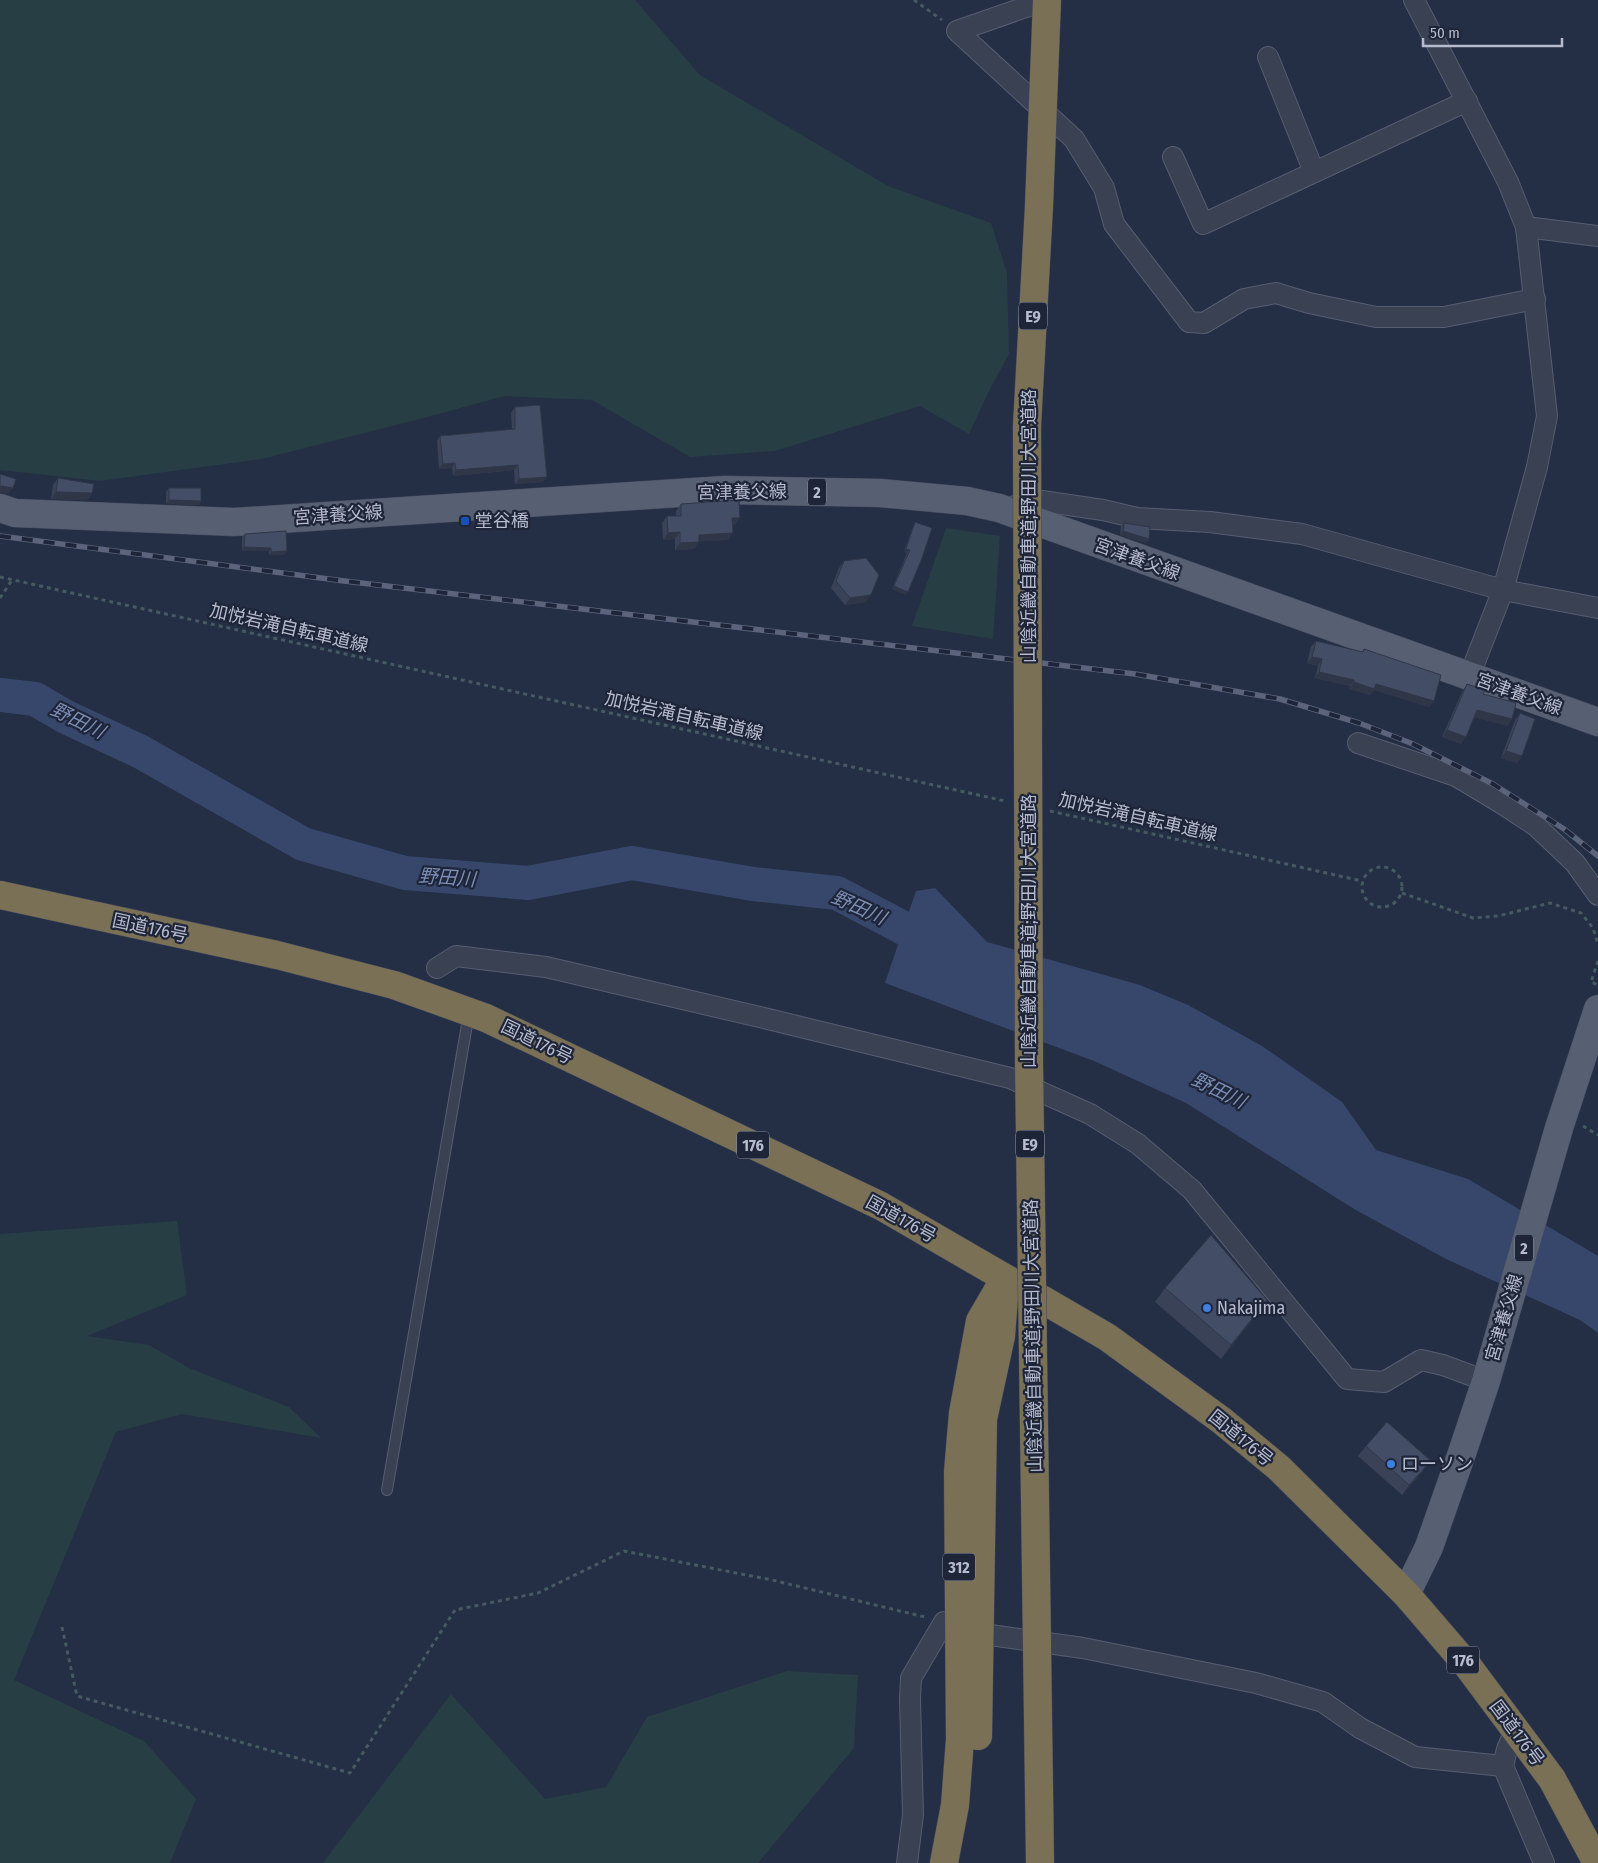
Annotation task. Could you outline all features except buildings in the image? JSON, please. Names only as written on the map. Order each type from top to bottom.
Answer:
[{"type":"highway","name":"山陰近畿自動車道;野田川大宮道路","points":[[1040,1863],[1029,1063],[1027,426],[1039,206],[1046,0]]},
{"type":"highway","name":"国道176号","points":[[0,895],[277,955],[394,985],[486,1018],[881,1206],[1107,1337],[1221,1420],[1279,1468],[1406,1594],[1467,1665],[1552,1779],[1597,1863]]},
{"type":"highway","name":"312","points":[[944,1863],[955,1805],[960,1739],[958,1472],[963,1413],[980,1321],[1005,1278]]},
{"type":"highway","name":"312","points":[[962,1863],[967,1841],[979,1734],[984,1419],[1001,1336],[1005,1278]]},
{"type":"main road","name":"宮津養父線","points":[[0,508],[15,512],[234,522],[725,490],[880,493],[967,501],[999,508],[1598,722]]},
{"type":"main road","name":"宮津養父線","points":[[1406,1594],[1429,1547],[1570,1127],[1598,1008]]},
{"type":"street","points":[[1046,0],[957,31],[1074,140],[1104,188],[1114,224],[1189,322],[1204,323],[1244,299],[1276,293],[1309,303],[1376,317],[1444,317],[1535,299]]},
{"type":"street","points":[[1414,0],[1508,182],[1526,228],[1548,416],[1504,590],[1469,677]]},
{"type":"street","points":[[1268,57],[1314,172]]},
{"type":"street","points":[[1173,157],[1203,224],[1466,102]]},
{"type":"street","points":[[1526,228],[1598,236]]},
{"type":"street","points":[[999,508],[1042,501],[1103,510],[1137,518],[1210,522],[1302,534],[1504,590],[1598,608]]},
{"type":"street","points":[[1358,743],[1456,776],[1508,808],[1536,826],[1576,863],[1598,895]]},
{"type":"street","points":[[437,968],[456,956],[546,967],[1010,1078],[1090,1114],[1138,1144],[1192,1190],[1347,1380],[1384,1382],[1421,1360],[1488,1374]]},
{"type":"street","points":[[907,1863],[913,1815],[910,1699],[912,1678],[948,1623]]},
{"type":"street","points":[[990,1635],[1083,1648],[1256,1683],[1323,1702],[1360,1728],[1415,1757],[1503,1766]]},
{"type":"street","points":[[1515,1731],[1507,1749],[1503,1766],[1544,1863]]},
{"type":"lane","points":[[387,1490],[469,1012]]},
{"type":"path","points":[[914,0],[957,31]]},
{"type":"path","name":"加悦岩滝自転車道線","points":[[0,577],[1012,803]]},
{"type":"path","points":[[0,598],[12,580]]},
{"type":"path","name":"加悦岩滝自転車道線","points":[[1041,809],[1362,881]]},
{"type":"path","points":[[1382,867],[1394,871],[1401,880],[1402,893],[1392,906],[1376,907],[1364,897],[1362,881],[1370,871],[1382,867]]},
{"type":"path","points":[[1402,893],[1474,918],[1498,916],[1550,903],[1581,913],[1593,928],[1598,944]]},
{"type":"path","points":[[1598,961],[1591,982],[1598,985]]},
{"type":"path","points":[[1570,1127],[1598,1134]]},
{"type":"path","points":[[62,1627],[77,1696],[350,1773],[455,1610],[538,1592],[624,1551],[772,1580],[948,1623]]},
{"type":"shaded area","points":[[0,0],[635,0],[700,75],[888,186],[991,223],[1007,273],[1009,354],[969,434],[920,406],[775,451],[690,457],[592,400],[505,396],[262,459],[100,481],[0,470]]},
{"type":"shaded area","points":[[946,528],[1000,536],[993,639],[912,626]]},
{"type":"shaded area","points":[[177,1221],[187,1295],[87,1336],[149,1345],[189,1368],[289,1407],[321,1438],[182,1414],[116,1432],[14,1680],[144,1741],[196,1799],[170,1863],[0,1863],[0,1234]]},
{"type":"shaded area","points":[[787,1671],[858,1675],[854,1748],[758,1863],[323,1863],[451,1694],[545,1799],[606,1787],[647,1717]]},
{"type":"water","points":[[935,888],[987,942],[1140,985],[1188,1005],[1262,1046],[1342,1102],[1376,1150],[1468,1179],[1598,1256],[1598,1333],[1580,1320],[1446,1259],[1354,1209],[1186,1103],[1094,1061],[885,983],[916,891]]},
{"type":"waterway","name":"野田川","points":[[0,695],[35,699],[66,717],[141,752],[303,844],[405,873],[528,883],[632,863],[753,884],[837,893],[945,950]]},
{"type":"railway","points":[[0,536],[344,581],[1135,674],[1280,699],[1359,723],[1413,744],[1493,784],[1564,829],[1598,856]]},
{"type":"place","name":"堂谷橋","points":[[465,521]]},
{"type":"place","name":"Nakajima","points":[[1207,1308]]},
{"type":"place","name":"ローソン","points":[[1391,1464]]}]
